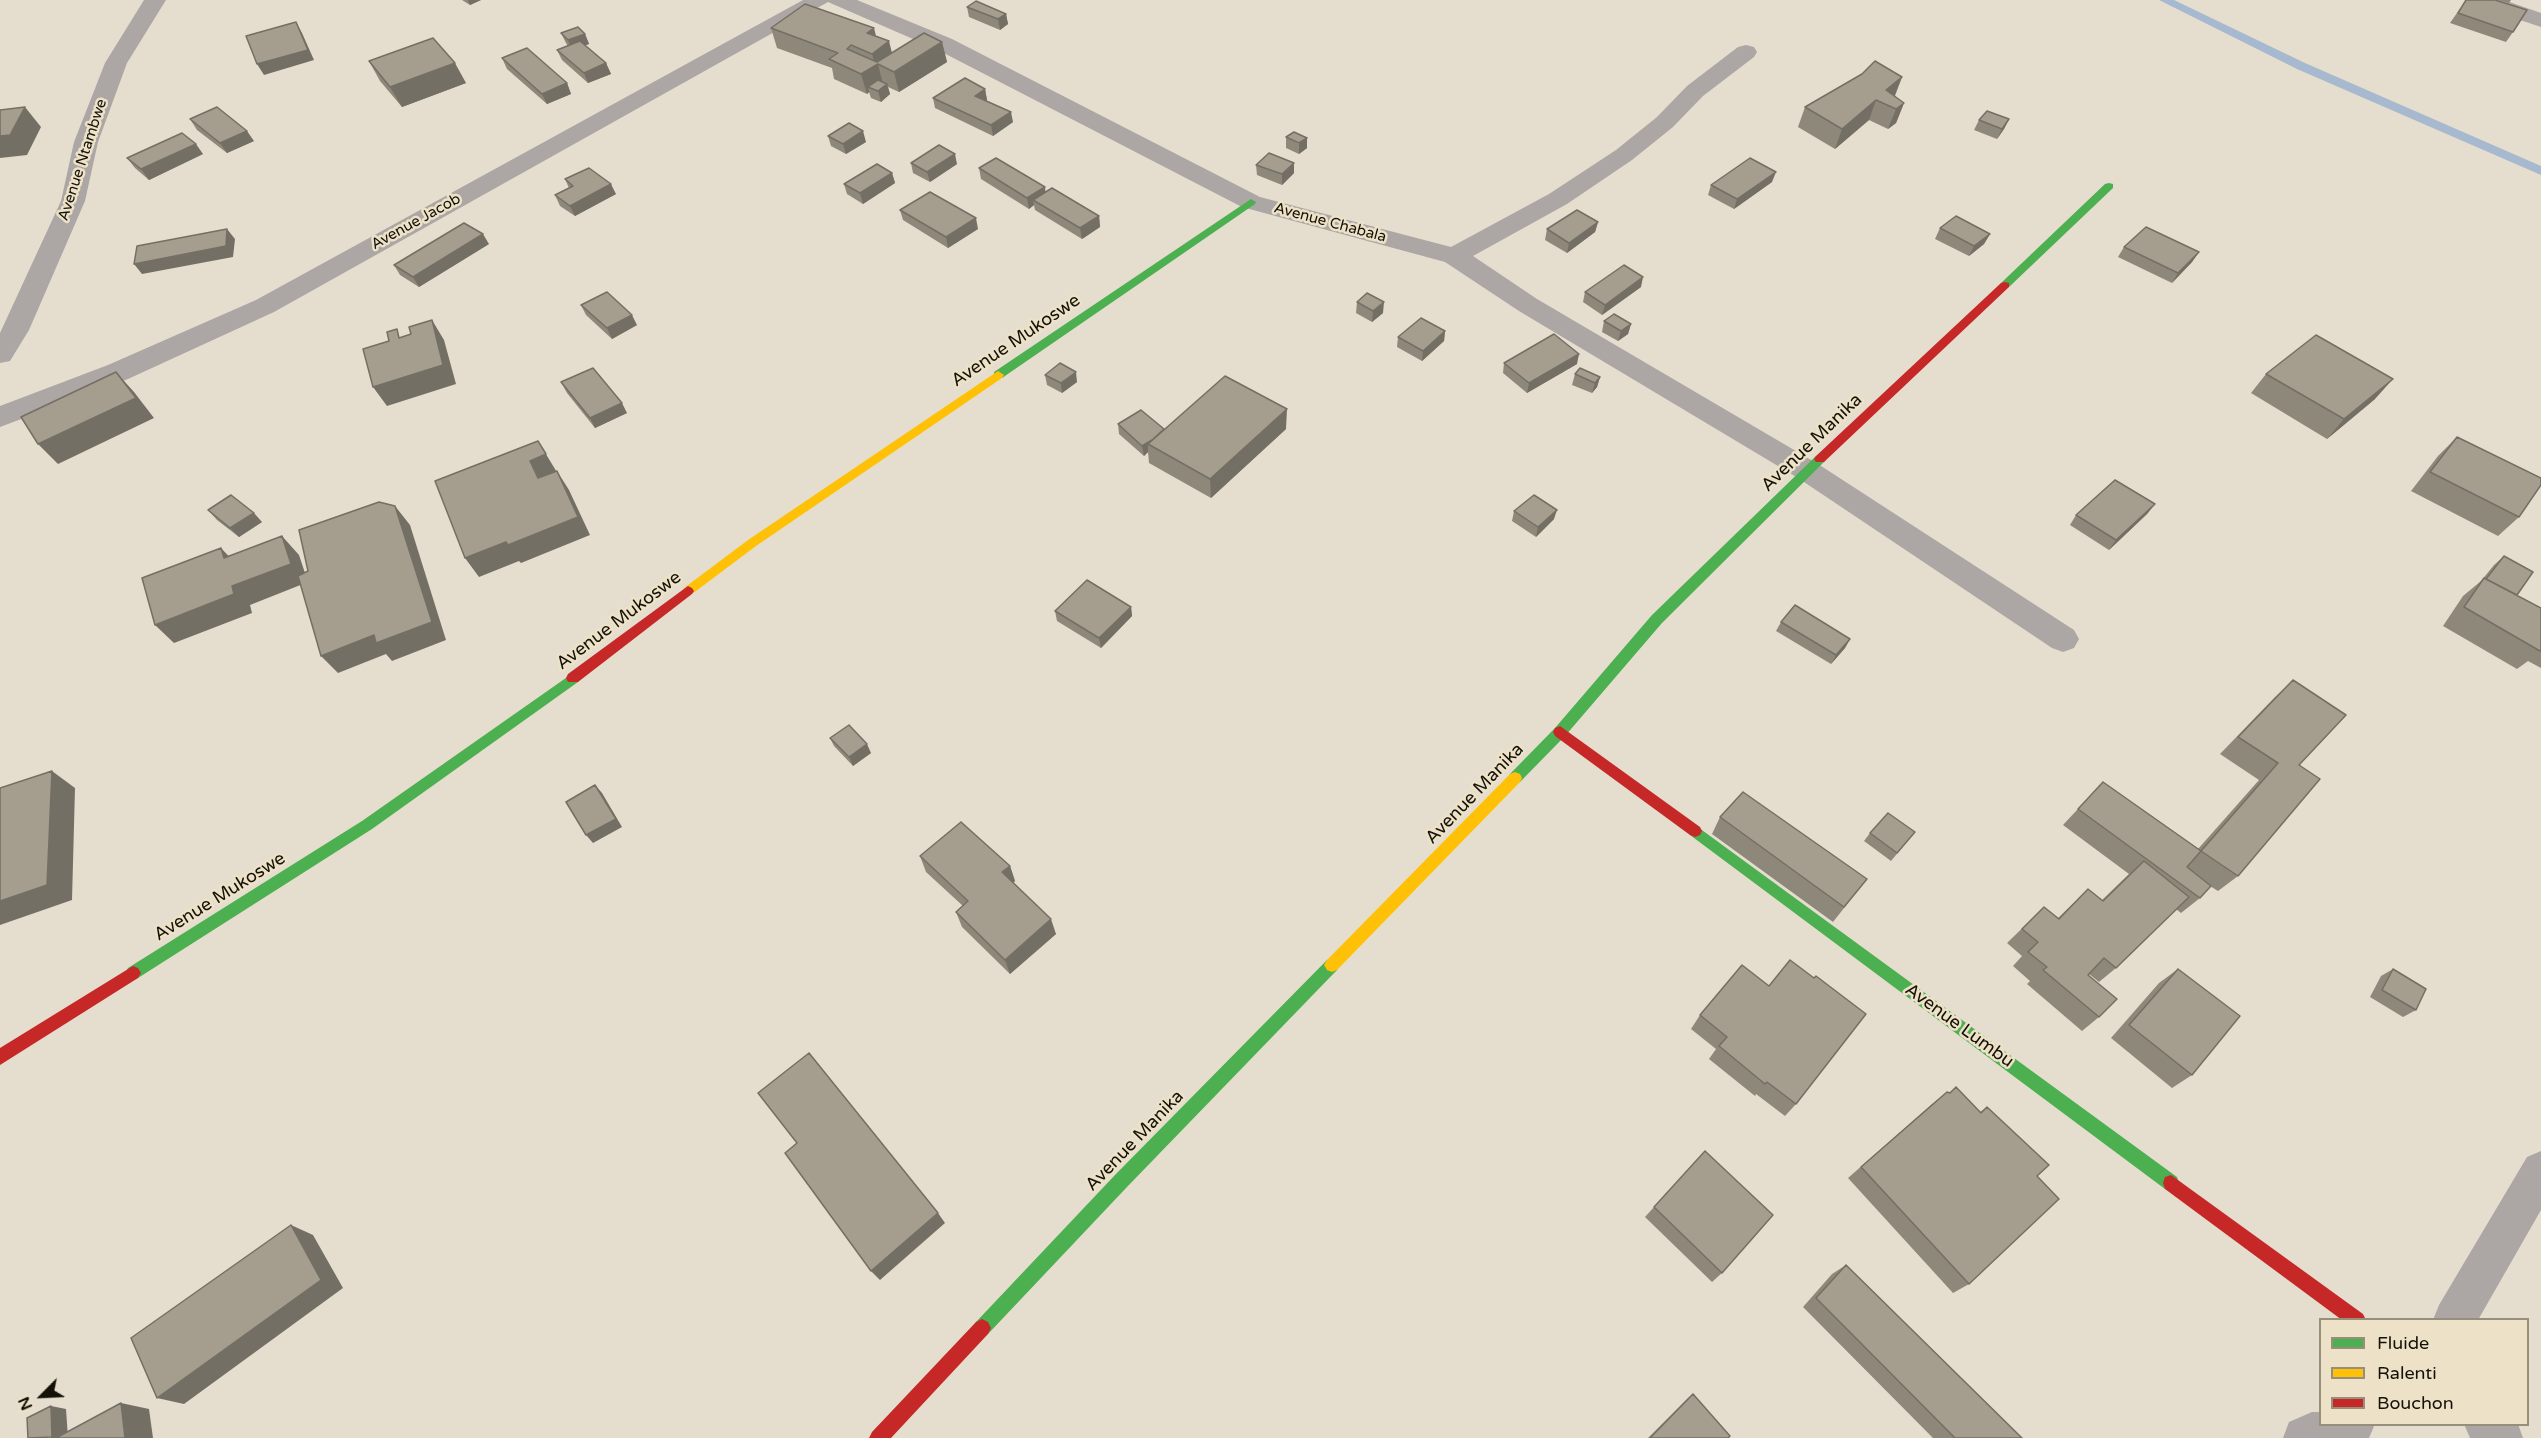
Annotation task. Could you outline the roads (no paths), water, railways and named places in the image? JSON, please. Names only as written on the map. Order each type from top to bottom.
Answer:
[{"type":"street","name":"Avenue Ntambwe","points":[[0,354],[25,310],[73,201],[86,142],[116,63],[155,0]]},
{"type":"street","name":"Avenue Jacob","points":[[0,417],[118,372],[266,306],[819,0]]},
{"type":"street","name":"Avenue Chabala","points":[[838,0],[944,44],[1251,202],[1454,256],[1521,301],[1808,471],[2063,639]]},
{"type":"street","points":[[2483,0],[2541,20]]},
{"type":"street","points":[[1454,256],[1558,199],[1624,155],[1665,122],[1695,91],[1746,52]]},
{"type":"street","name":"Avenue Manika","points":[[878,1438],[1121,1181],[1560,732],[1657,619],[1808,471],[2109,186]]},
{"type":"street","name":"Avenue Mukoswe","points":[[0,1057],[367,825],[583,671],[752,543],[1251,202]]},
{"type":"street","name":"Avenue Lumbu","points":[[1560,732],[2354,1318]]},
{"type":"street","points":[[2455,1318],[2541,1171]]},
{"type":"street","points":[[2305,1438],[2312,1434],[2342,1434],[2352,1426]]},
{"type":"street","points":[[2487,1426],[2501,1438]]},
{"type":"waterway","points":[[2165,0],[2301,66],[2541,171]]}]
